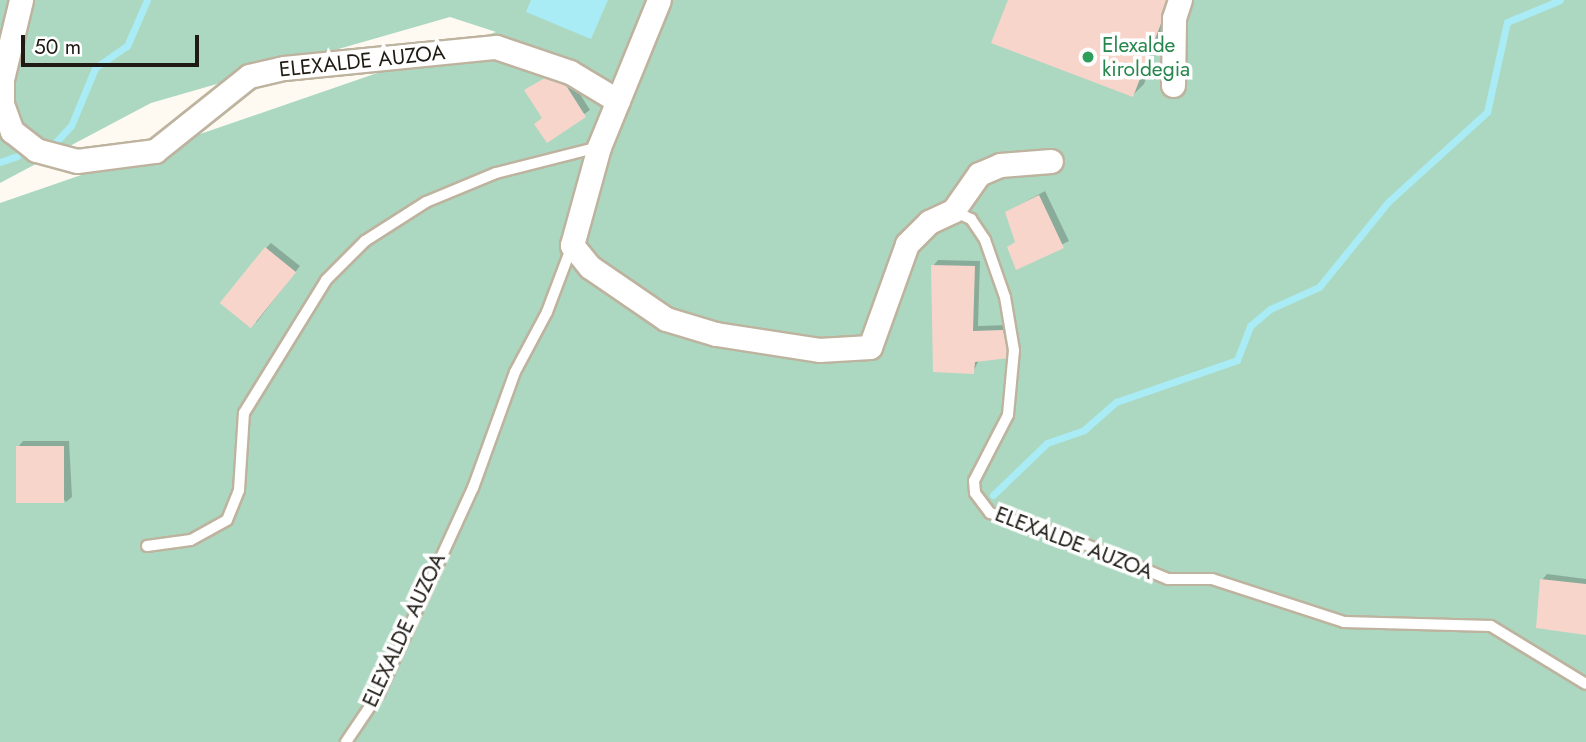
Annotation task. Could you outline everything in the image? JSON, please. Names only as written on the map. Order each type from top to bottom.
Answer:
[{"type":"street","name":"ELEXALDE AUZOA","points":[[21,0],[2,79],[2,104],[12,131],[36,150],[77,161],[155,151],[249,76],[284,68],[496,47],[570,72],[618,101]]},
{"type":"street","name":"ELEXALDE AUZOA","points":[[572,245],[599,147],[659,0]]},
{"type":"street","points":[[1172,85],[1174,18],[1180,0]]},
{"type":"street","points":[[572,245],[590,267],[666,319],[716,334],[819,351],[861,350],[870,347],[879,327],[907,244],[929,222],[953,211],[979,174],[1000,165],[1051,161]]},
{"type":"lane","points":[[147,546],[191,540],[227,520],[239,490],[244,413],[327,280],[365,241],[426,202],[496,173],[599,147]]},
{"type":"lane","name":"ELEXALDE AUZOA","points":[[953,211],[971,219],[985,240],[1005,297],[1014,350],[1008,415],[974,481],[975,494],[990,513],[1075,540],[1168,579],[1213,579],[1344,622],[1491,626],[1586,684]]},
{"type":"lane","name":"ELEXALDE AUZOA","points":[[346,742],[379,693],[473,488],[515,372],[547,312],[572,245]]},
{"type":"green space","points":[[0,0],[1586,0],[1586,742],[0,742],[0,203],[496,32],[450,17],[151,103],[0,183]]},
{"type":"water","points":[[531,0],[608,0],[591,39],[526,12]]},
{"type":"building","name":"Elexalde kiroldegia","points":[[1008,0],[1170,0],[1133,97],[991,43]]},
{"type":"building","points":[[557,71],[586,117],[547,143],[534,124],[542,118],[524,90]]},
{"type":"building","points":[[1039,195],[1064,248],[1016,270],[1007,247],[1015,242],[1005,212]]},
{"type":"building","points":[[265,247],[296,272],[251,328],[220,303]]},
{"type":"building","points":[[931,265],[975,266],[973,331],[1003,330],[1009,358],[975,362],[974,374],[933,372]]},
{"type":"building","points":[[16,446],[64,446],[64,503],[16,503]]},
{"type":"building","points":[[1540,579],[1586,584],[1586,635],[1536,628]]},
{"type":"waterway","points":[[53,145],[71,126],[95,68],[127,46],[147,0]]},
{"type":"waterway","points":[[993,495],[1047,443],[1084,430],[1116,402],[1237,360],[1250,326],[1270,309],[1319,287],[1388,202],[1487,112],[1507,22],[1560,0]]},
{"type":"waterway","points":[[0,162],[17,156]]},
{"type":"place","name":"Elexalde kiroldegia","points":[[1088,57]]}]
